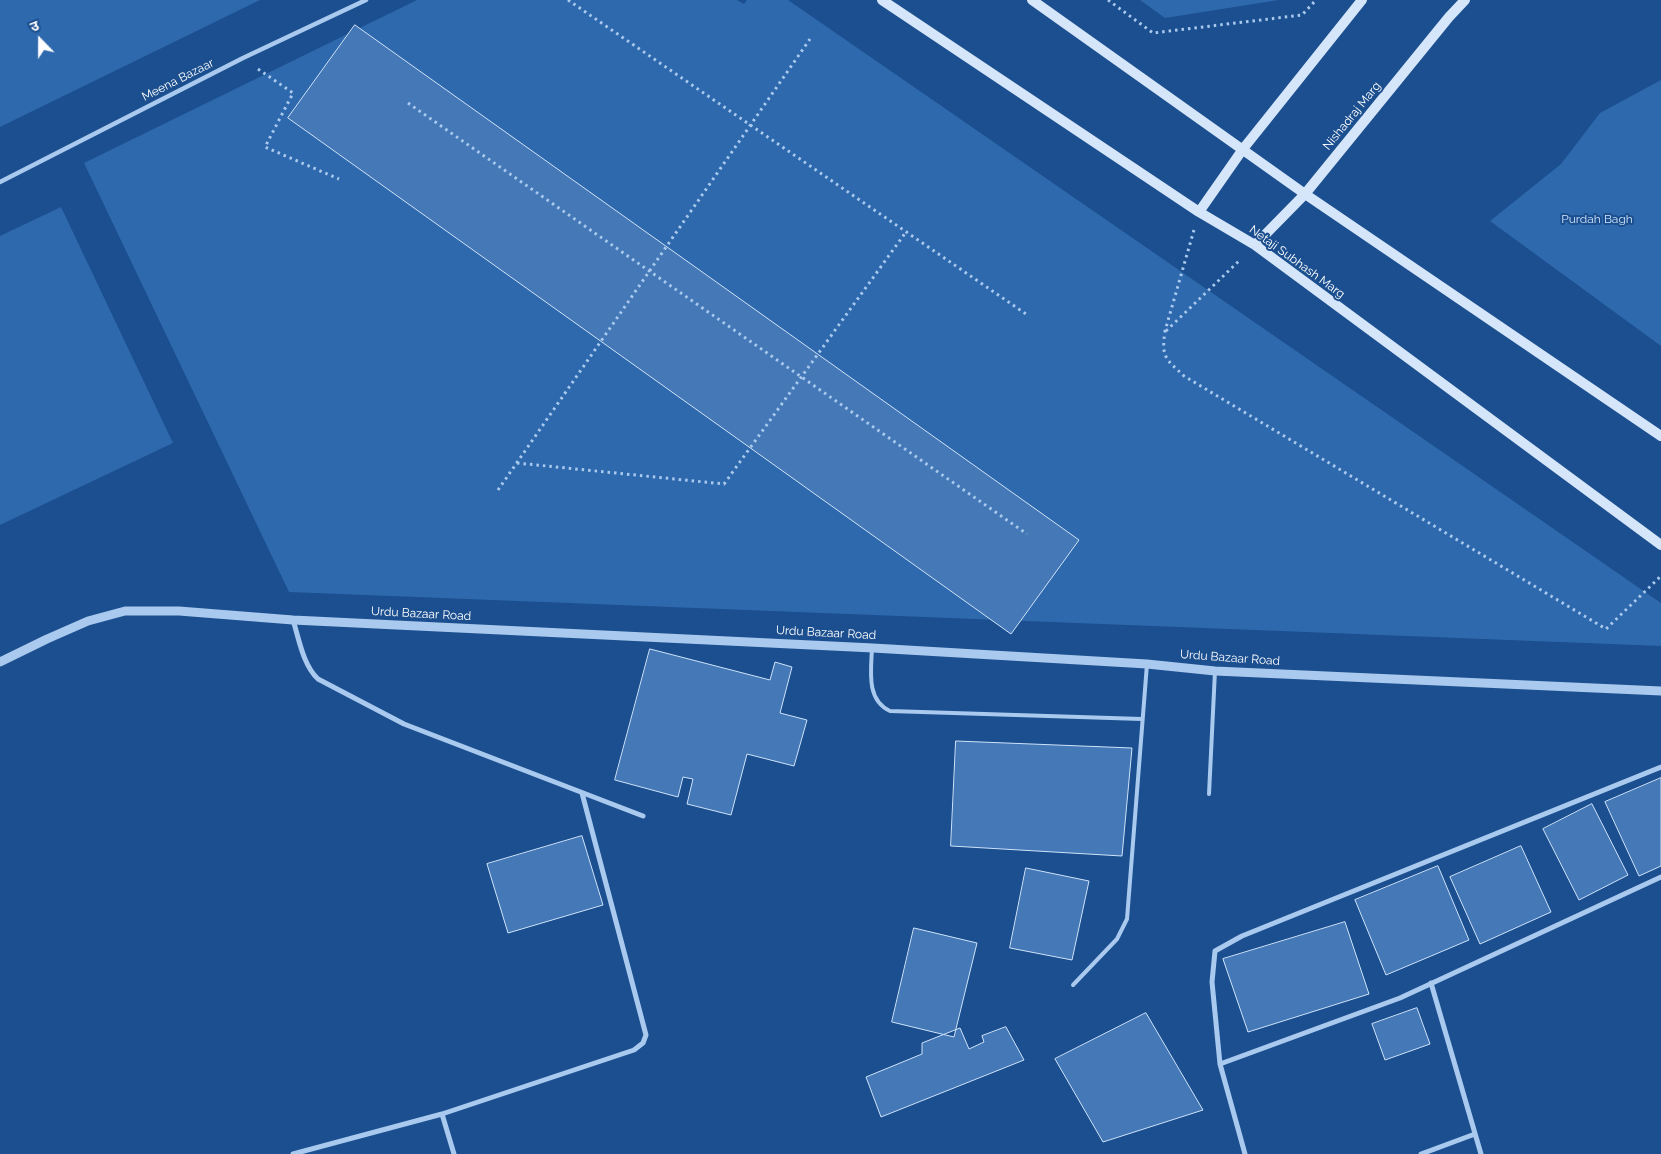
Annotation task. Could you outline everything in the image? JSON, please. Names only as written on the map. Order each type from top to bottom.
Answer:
[{"type":"main road","name":"Netaji Subhash Marg","points":[[882,0],[1199,212],[1255,245],[1661,545]]},
{"type":"main road","points":[[1032,0],[1305,194],[1661,436]]},
{"type":"main road","points":[[1199,212],[1243,149],[1362,0]]},
{"type":"main road","name":"Nishadraj Marg","points":[[1255,245],[1305,194],[1449,17],[1465,0]]},
{"type":"street","name":"Meena Bazaar","points":[[0,182],[243,58],[366,0]]},
{"type":"street","name":"Urdu Bazaar Road","points":[[0,662],[88,621],[126,611],[179,610],[293,620],[872,648],[1147,664],[1215,671],[1661,691]]},
{"type":"street","points":[[293,620],[308,664],[312,673],[318,679],[404,724],[644,816]]},
{"type":"street","points":[[1245,1154],[1220,1064],[1212,982],[1215,951],[1242,936],[1661,767]]},
{"type":"street","points":[[293,1154],[442,1114],[634,1050],[643,1043],[646,1035],[582,793]]},
{"type":"street","points":[[1220,1064],[1400,998],[1661,877]]},
{"type":"street","points":[[1431,983],[1481,1154]]},
{"type":"street","points":[[442,1114],[454,1154]]},
{"type":"street","points":[[1421,1154],[1475,1134]]},
{"type":"lane","points":[[872,648],[870,678],[874,696],[882,707],[890,711],[1142,719]]},
{"type":"lane","points":[[1073,985],[1117,939],[1127,919],[1147,664]]},
{"type":"lane","points":[[1209,794],[1215,671]]},
{"type":"path","points":[[568,0],[1026,314]]},
{"type":"path","points":[[1108,0],[1153,34],[1302,15],[1316,0]]},
{"type":"path","points":[[498,490],[810,39]]},
{"type":"path","points":[[243,58],[293,93],[265,147],[339,180]]},
{"type":"path","points":[[408,103],[1027,534]]},
{"type":"path","points":[[1199,212],[1165,331],[1163,347],[1166,360],[1184,376],[1606,629],[1661,576]]},
{"type":"path","points":[[517,462],[724,484],[906,232]]},
{"type":"path","points":[[1165,331],[1255,245]]},
{"type":"green space","points":[[0,0],[260,0],[0,127]]},
{"type":"green space","points":[[417,0],[737,0],[744,4],[747,0],[788,0],[1661,603],[1661,646],[289,592],[84,163]]},
{"type":"green space","points":[[1140,0],[1279,0],[1165,18]]},
{"type":"green space","name":"Purdah Bagh","points":[[1661,80],[1661,346],[1490,221],[1561,164],[1600,113]]},
{"type":"green space","points":[[61,207],[173,443],[0,525],[0,236]]},
{"type":"building","points":[[355,25],[1079,540],[1011,634],[288,118]]},
{"type":"building","points":[[650,649],[770,680],[775,662],[792,667],[780,713],[807,720],[794,766],[747,754],[731,815],[687,804],[693,779],[683,777],[678,797],[615,780]]},
{"type":"building","points":[[956,741],[1132,748],[1122,856],[951,846]]},
{"type":"building","points":[[1661,778],[1661,866],[1639,876],[1605,802]]},
{"type":"building","points":[[1592,804],[1628,875],[1579,900],[1543,829]]},
{"type":"building","points":[[582,836],[603,905],[508,933],[487,864]]},
{"type":"building","points":[[1521,846],[1551,912],[1480,944],[1450,877]]},
{"type":"building","points":[[1438,866],[1469,940],[1386,975],[1355,900]]},
{"type":"building","points":[[1026,868],[1089,881],[1072,960],[1010,948]]},
{"type":"building","points":[[1345,922],[1369,994],[1248,1032],[1223,959]]},
{"type":"building","points":[[914,928],[977,943],[954,1037],[892,1022]]},
{"type":"building","points":[[1417,1008],[1430,1044],[1385,1060],[1372,1024]]},
{"type":"building","points":[[1146,1013],[1203,1110],[1103,1142],[1055,1059]]},
{"type":"building","points":[[1006,1027],[1024,1060],[881,1117],[866,1077],[922,1054],[922,1043],[960,1028],[969,1049],[984,1042],[982,1036]]}]
